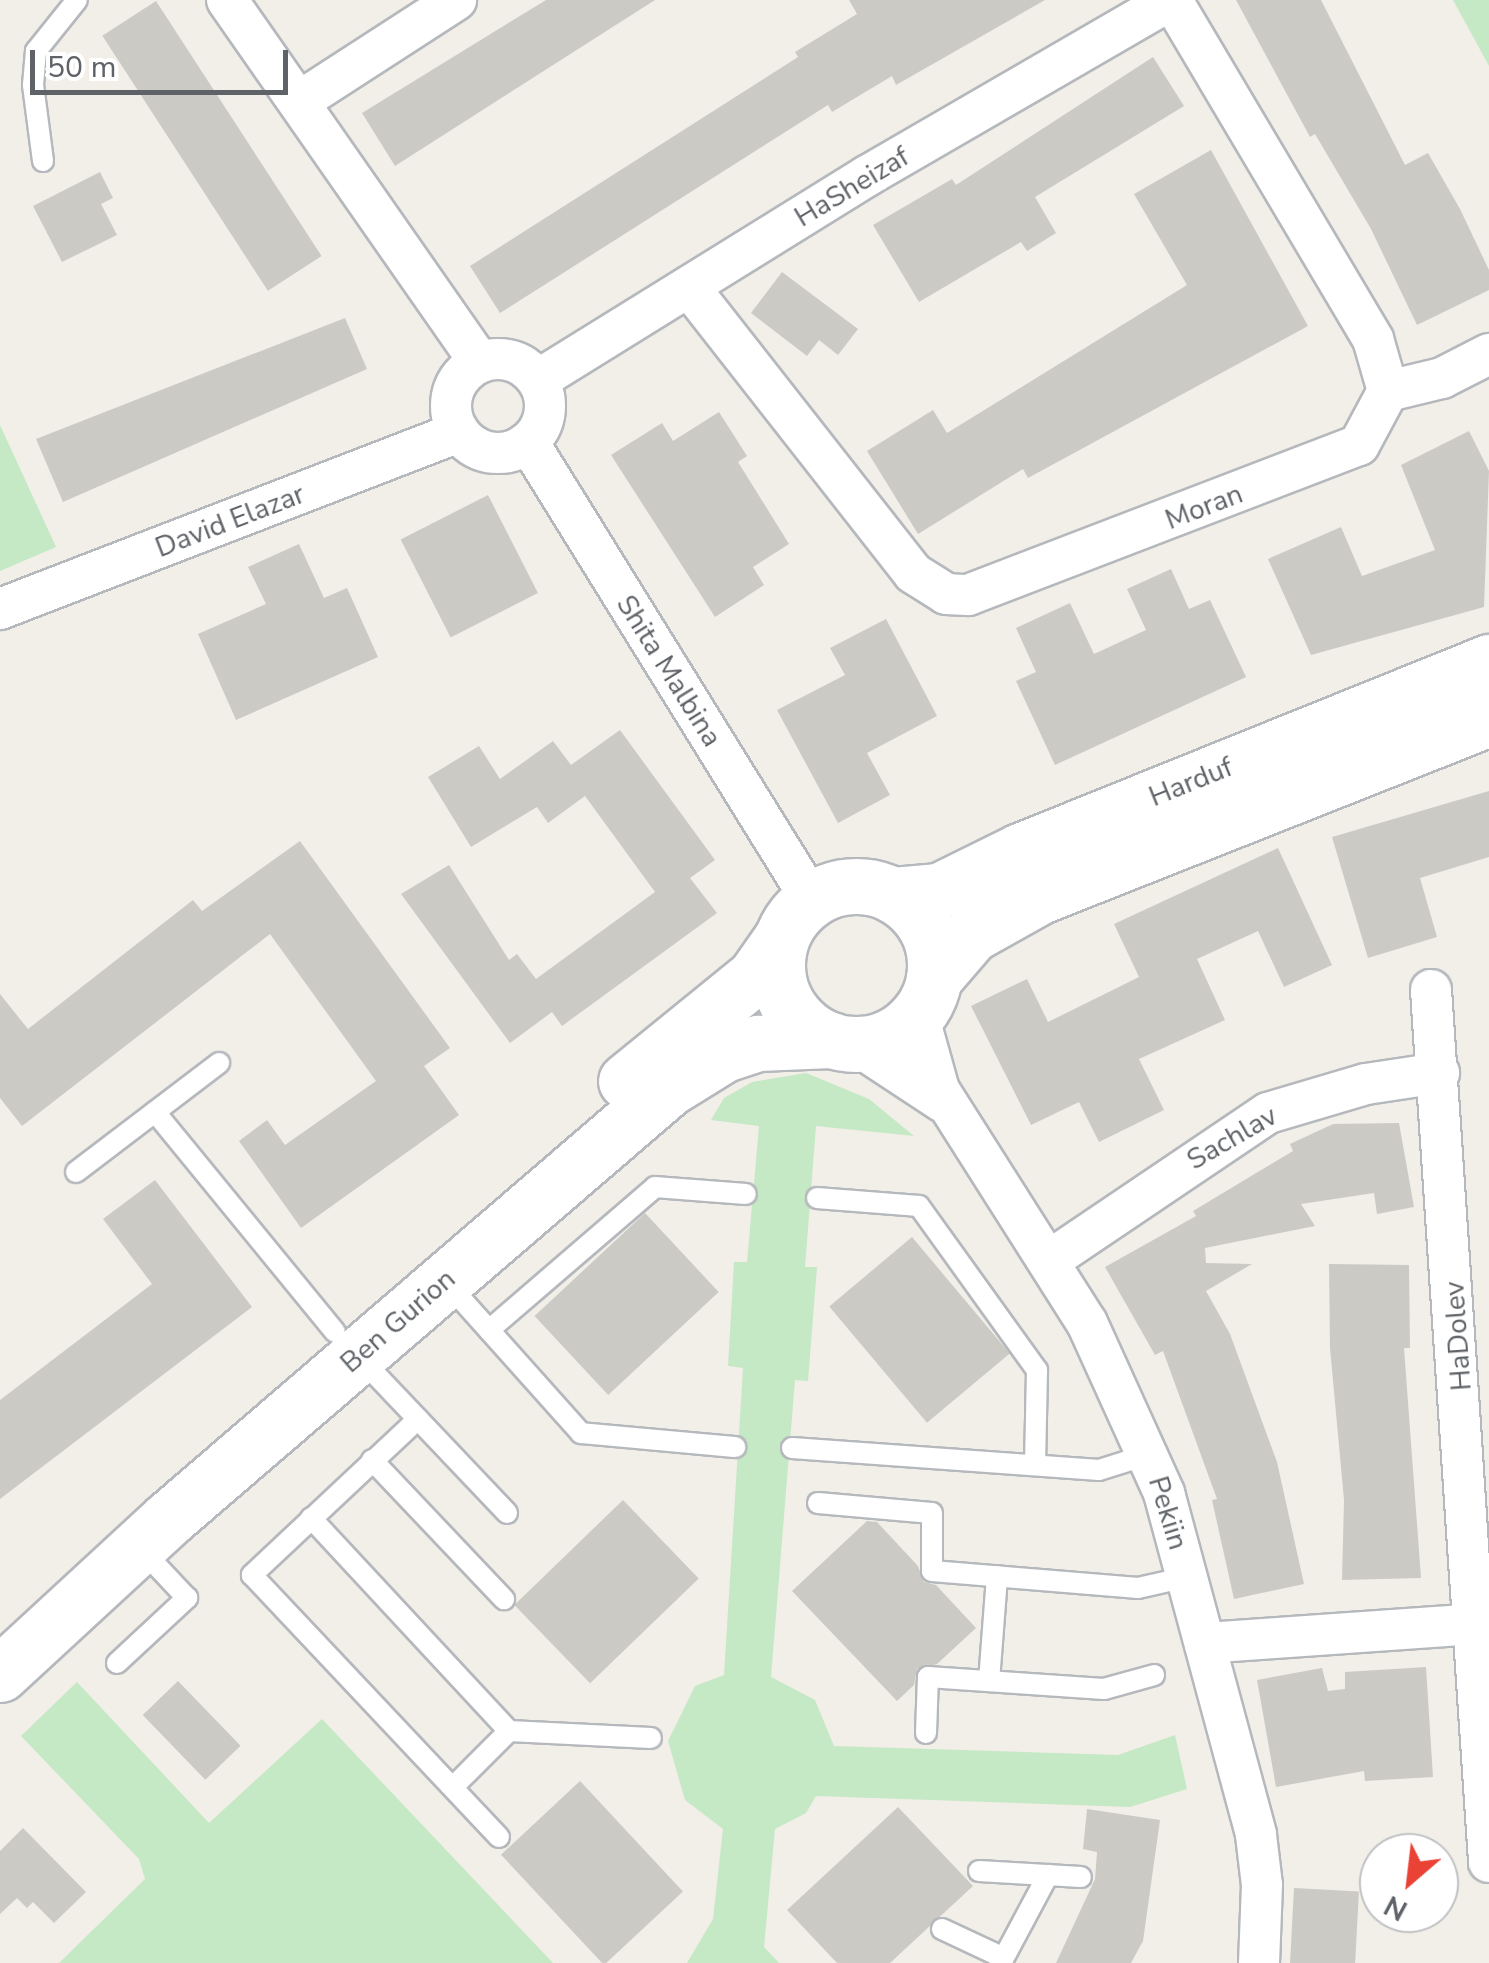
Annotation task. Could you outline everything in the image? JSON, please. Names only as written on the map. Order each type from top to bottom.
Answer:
[{"type":"street","points":[[227,0],[480,362]]},
{"type":"street","points":[[300,101],[456,0]]},
{"type":"street","points":[[1171,0],[1373,339],[1388,391],[1442,378],[1489,354]]},
{"type":"street","name":"HaSheizaf","points":[[538,380],[1171,0]]},
{"type":"street","name":"Moran","points":[[689,287],[913,573],[946,594],[968,595],[1342,455],[1373,430],[1388,391]]},
{"type":"street","points":[[512,361],[538,380],[545,406],[528,442],[499,453],[460,432],[453,393],[480,362],[512,361]]},
{"type":"street","name":"David Elazar","points":[[0,609],[460,432]]},
{"type":"street","name":"Shita Malbina","points":[[528,442],[796,919]]},
{"type":"street","name":"Harduf","points":[[893,895],[939,891],[1020,851],[1489,662]]},
{"type":"street","name":"Harduf","points":[[930,990],[972,934],[1040,896],[1489,718]]},
{"type":"street","points":[[844,886],[893,895],[927,930],[930,990],[890,1036],[843,1042],[808,1028],[784,999],[777,964],[796,919],[844,886]]},
{"type":"street","name":"Ben Gurion","points":[[0,1674],[346,1344],[745,984],[796,919]]},
{"type":"street","name":"Pekiin","points":[[930,990],[925,1050],[949,1108],[1050,1260],[1113,1372],[1150,1454],[1256,1835],[1262,1885],[1259,1963]]},
{"type":"street","name":"HaDolev","points":[[1431,990],[1489,1862]]},
{"type":"street","name":"Ben Gurion","points":[[0,1628],[346,1344],[445,1281],[698,1068],[758,1043],[843,1042]]},
{"type":"street","name":"Pekiin","points":[[843,1042],[949,1108]]},
{"type":"street","name":"Sachlav","points":[[1050,1260],[1268,1113],[1366,1084],[1439,1073]]},
{"type":"street","points":[[1205,1643],[1476,1624]]},
{"type":"lane","points":[[43,160],[33,85],[36,51],[78,0]]},
{"type":"lane","points":[[76,1172],[219,1063]]},
{"type":"lane","points":[[155,1112],[346,1344],[507,1512]]},
{"type":"lane","points":[[489,1330],[655,1187],[746,1194]]},
{"type":"lane","points":[[817,1198],[919,1206],[1038,1370],[1035,1465]]},
{"type":"lane","points":[[445,1281],[581,1433],[735,1447]]},
{"type":"lane","points":[[418,1419],[252,1574],[499,1836]]},
{"type":"lane","points":[[792,1448],[1109,1469],[1150,1454]]},
{"type":"lane","points":[[372,1460],[504,1599]]},
{"type":"lane","points":[[818,1503],[932,1513],[932,1570],[1138,1588],[1187,1577]]},
{"type":"lane","points":[[312,1518],[509,1731],[651,1738]]},
{"type":"lane","points":[[117,1663],[187,1598],[138,1546]]},
{"type":"lane","points":[[990,1681],[997,1576]]},
{"type":"lane","points":[[926,1733],[928,1677],[1104,1689],[1154,1674]]},
{"type":"lane","points":[[453,1787],[509,1731]]},
{"type":"lane","points":[[979,1871],[1081,1877]]},
{"type":"lane","points":[[942,1929],[1002,1960],[1048,1875]]},
{"type":"green space","points":[[1453,0],[1489,0],[1489,66]]},
{"type":"green space","points":[[0,425],[56,547],[0,571]]},
{"type":"green space","points":[[806,1073],[869,1099],[914,1136],[816,1126],[805,1267],[817,1267],[808,1381],[795,1380],[771,1677],[815,1700],[834,1746],[1118,1755],[1175,1735],[1187,1789],[1130,1807],[816,1796],[806,1813],[775,1829],[764,1947],[779,1963],[687,1963],[713,1919],[723,1829],[685,1800],[668,1741],[695,1686],[724,1675],[743,1368],[728,1366],[734,1262],[747,1262],[759,1126],[711,1120],[724,1098],[752,1082]]},
{"type":"green space","points":[[77,1682],[209,1823],[322,1719],[553,1963],[59,1963],[145,1879],[139,1859],[21,1736]]},
{"type":"building","points":[[546,0],[655,0],[395,166],[362,113]]},
{"type":"building","points":[[849,0],[1045,0],[896,85],[892,76],[832,112],[828,105],[500,313],[470,266],[798,57],[795,52],[857,14]]},
{"type":"building","points":[[1236,0],[1321,0],[1405,165],[1428,153],[1489,270],[1489,290],[1417,325],[1371,229],[1315,134],[1310,137]]},
{"type":"building","points":[[156,1],[322,256],[268,291],[102,36]]},
{"type":"building","points":[[1153,57],[1184,106],[1035,197],[1056,233],[1027,251],[1021,242],[919,302],[873,225],[952,179],[956,185]]},
{"type":"building","points":[[1211,150],[1308,326],[1028,478],[1023,469],[918,534],[867,451],[933,410],[947,433],[1187,285],[1134,194]]},
{"type":"building","points":[[100,172],[113,198],[101,204],[117,235],[62,262],[33,206]]},
{"type":"building","points":[[782,272],[858,329],[838,355],[819,340],[807,356],[751,313]]},
{"type":"building","points":[[345,318],[367,369],[63,502],[36,439]]},
{"type":"building","points":[[719,412],[747,456],[738,462],[789,544],[753,567],[764,585],[715,617],[611,455],[662,423],[673,441]]},
{"type":"building","points":[[1469,431],[1489,471],[1484,607],[1311,655],[1268,559],[1341,527],[1362,576],[1435,550],[1401,465]]},
{"type":"building","points":[[488,495],[538,593],[451,638],[401,539]]},
{"type":"building","points":[[299,544],[324,598],[347,588],[378,657],[236,720],[198,634],[266,604],[248,567]]},
{"type":"building","points":[[1171,569],[1189,609],[1210,600],[1246,677],[1055,765],[1016,681],[1036,672],[1016,628],[1070,603],[1094,654],[1146,630],[1127,589]]},
{"type":"building","points":[[886,619],[937,716],[867,753],[890,795],[838,823],[777,710],[845,675],[830,648]]},
{"type":"building","points":[[620,730],[715,860],[690,878],[717,913],[562,1026],[552,1012],[510,1043],[401,894],[449,865],[509,960],[517,954],[536,979],[655,892],[585,796],[548,823],[537,807],[471,847],[428,777],[479,746],[500,779],[553,741],[571,765]]},
{"type":"building","points":[[1489,791],[1489,857],[1420,878],[1437,937],[1368,958],[1332,837]]},
{"type":"building","points":[[300,841],[450,1048],[424,1066],[459,1115],[301,1228],[239,1141],[267,1120],[285,1145],[376,1081],[270,934],[22,1126],[0,1098],[0,994],[28,1029],[193,900],[202,911]]},
{"type":"building","points":[[1278,848],[1332,965],[1284,987],[1258,931],[1197,959],[1225,1020],[1139,1059],[1164,1110],[1099,1142],[1079,1102],[1031,1125],[971,1006],[1027,979],[1048,1022],[1139,977],[1114,924]]},
{"type":"building","points":[[1399,1123],[1414,1207],[1377,1214],[1374,1193],[1301,1204],[1315,1226],[1205,1248],[1206,1263],[1252,1264],[1206,1291],[1230,1334],[1277,1462],[1304,1584],[1234,1599],[1212,1500],[1217,1499],[1163,1351],[1155,1355],[1105,1267],[1196,1216],[1193,1211],[1293,1151],[1290,1144],[1333,1124]]},
{"type":"building","points":[[155,1180],[252,1307],[0,1499],[0,1400],[152,1284],[103,1219]]},
{"type":"building","points":[[645,1213],[719,1292],[608,1395],[535,1316]]},
{"type":"building","points":[[912,1237],[1010,1353],[927,1423],[829,1306]]},
{"type":"building","points":[[1329,1264],[1409,1265],[1410,1348],[1404,1348],[1421,1578],[1342,1580],[1344,1500],[1330,1348]]},
{"type":"building","points":[[623,1500],[699,1578],[590,1683],[514,1605]]},
{"type":"building","points":[[867,1521],[877,1522],[918,1566],[924,1582],[936,1585],[976,1628],[937,1664],[917,1669],[914,1685],[897,1701],[792,1591]]},
{"type":"building","points":[[1426,1667],[1433,1777],[1365,1781],[1364,1771],[1276,1787],[1257,1680],[1322,1668],[1328,1691],[1345,1689],[1345,1672]]},
{"type":"building","points":[[178,1681],[241,1746],[205,1780],[143,1715]]},
{"type":"building","points":[[580,1781],[683,1891],[602,1963],[501,1855]]},
{"type":"building","points":[[898,1807],[973,1886],[890,1963],[837,1963],[787,1910]]},
{"type":"building","points":[[1087,1809],[1160,1820],[1143,1941],[1131,1963],[1056,1963],[1095,1879],[1097,1852],[1083,1849]]},
{"type":"building","points":[[23,1828],[86,1892],[54,1923],[33,1902],[27,1908],[17,1898],[0,1914],[0,1851]]},
{"type":"building","points":[[1294,1888],[1359,1891],[1355,1963],[1290,1963]]}]
